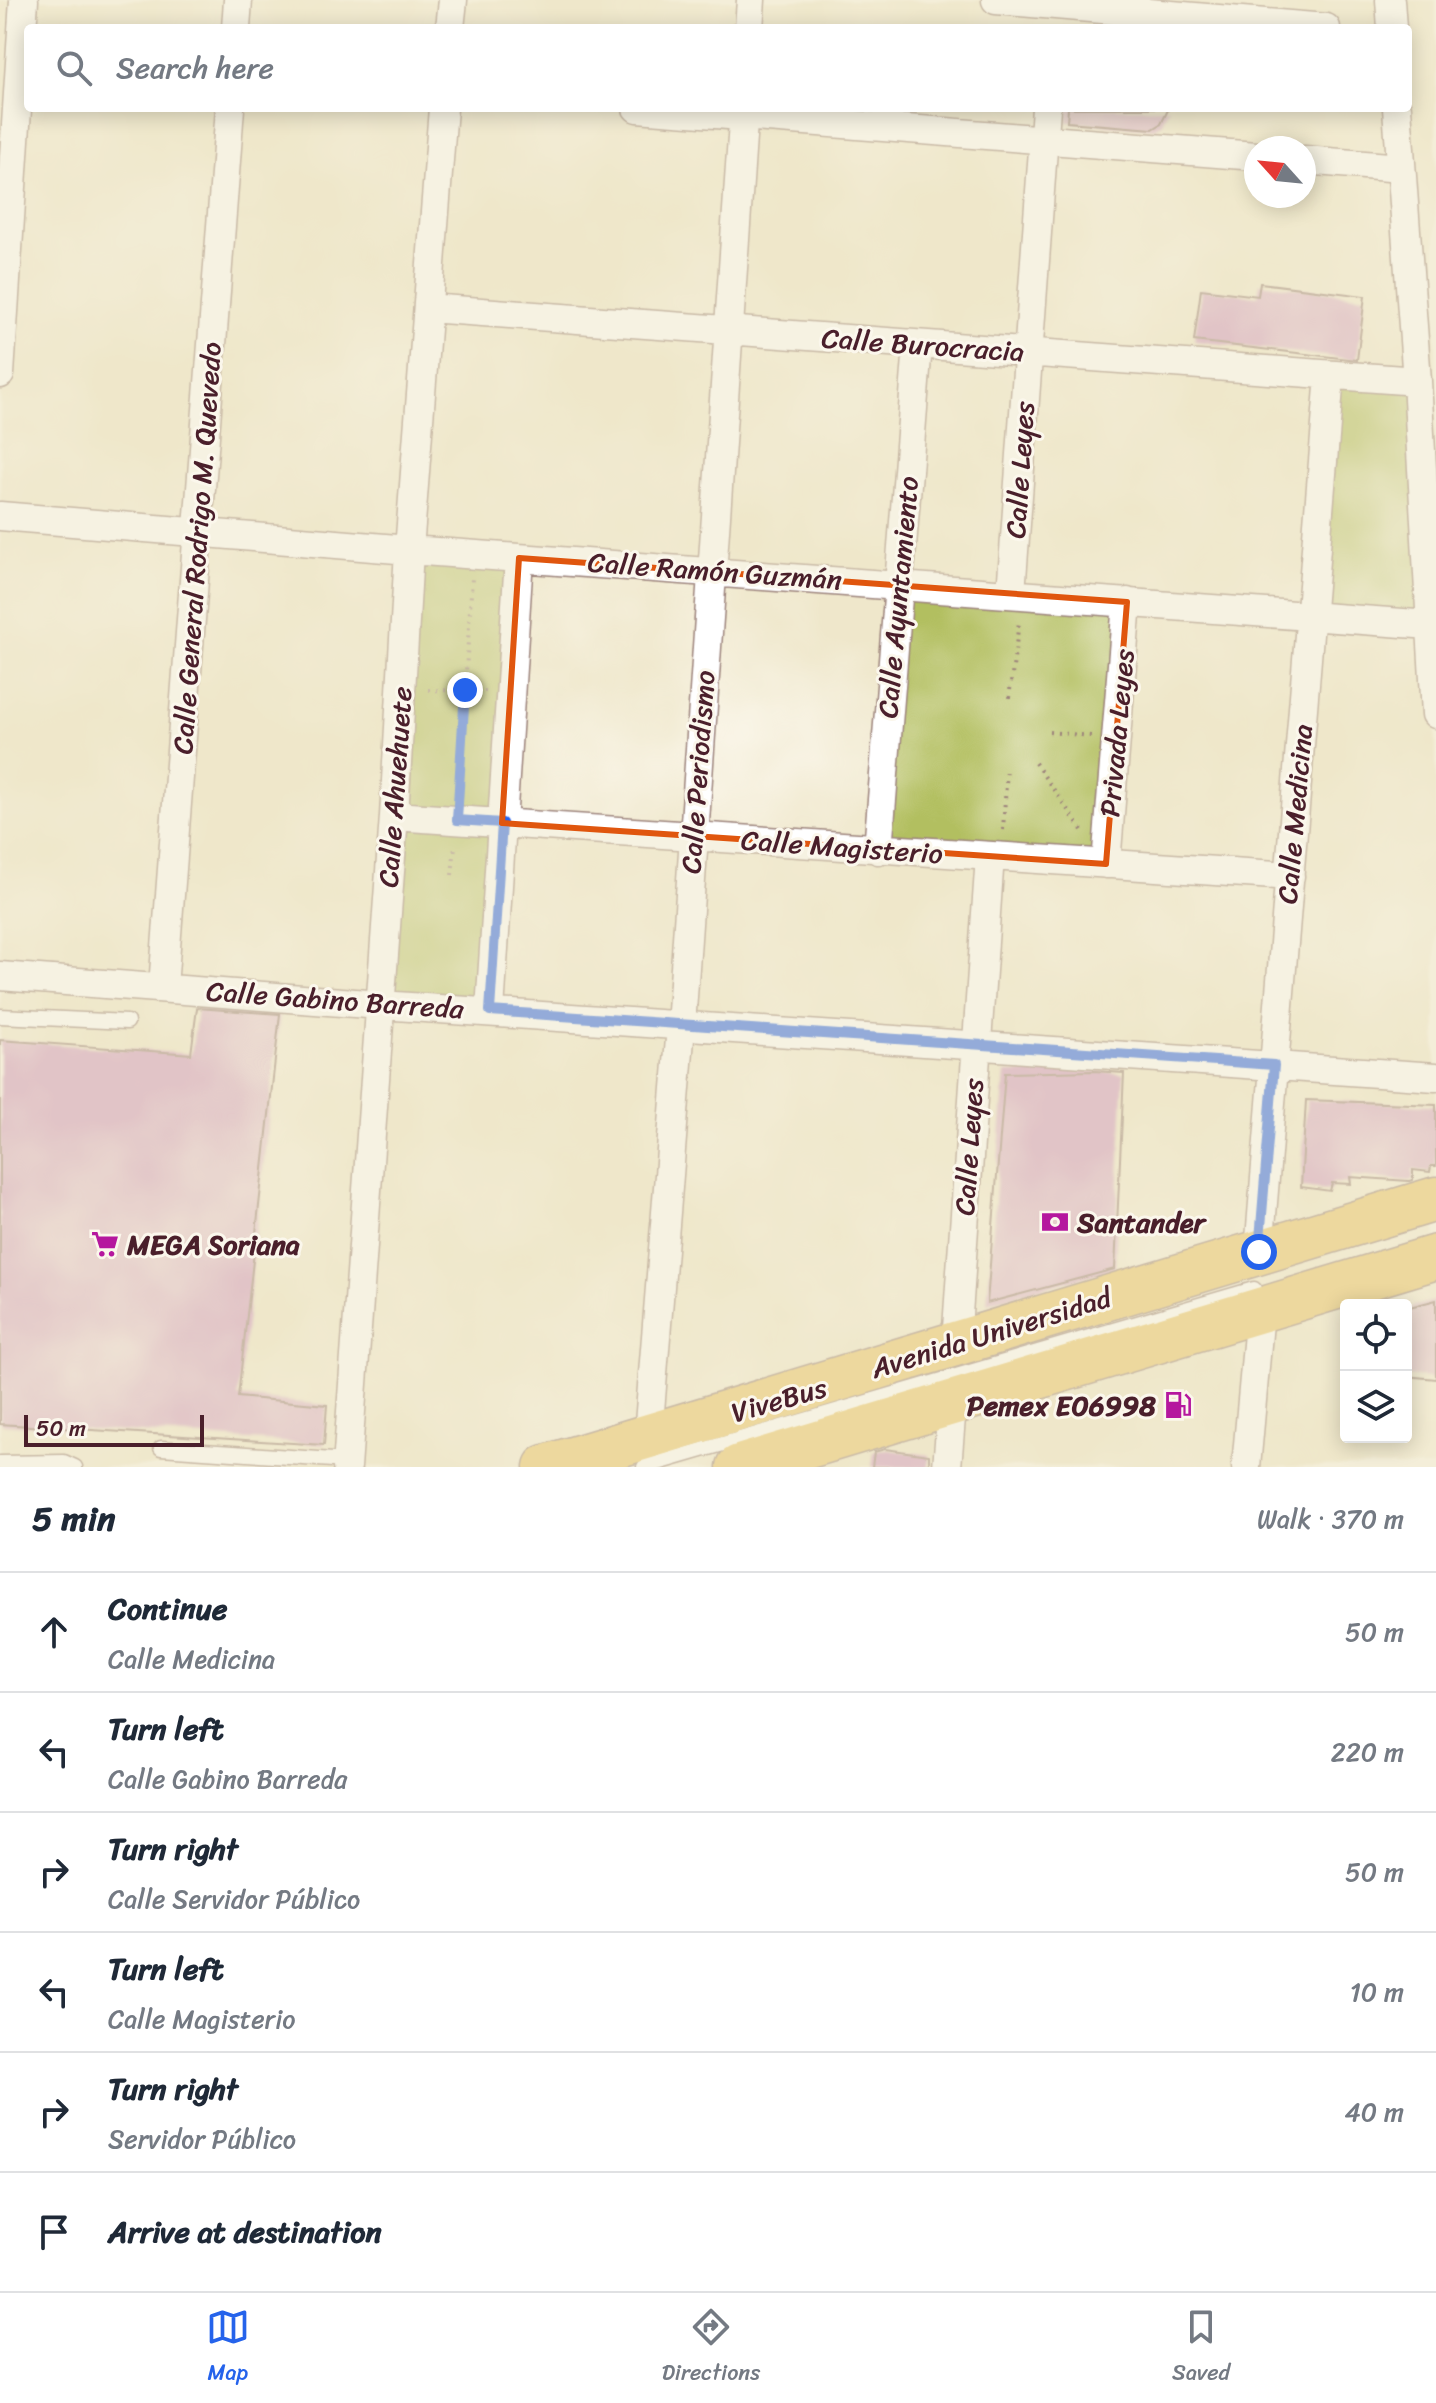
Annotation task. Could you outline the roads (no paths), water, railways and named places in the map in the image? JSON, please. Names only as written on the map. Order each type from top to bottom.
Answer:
[{"type":"main road","name":"Avenida Universidad","points":[[739,1467],[952,1405],[1263,1283],[1436,1199]]},
{"type":"main road","name":"Avenida Universidad","points":[[546,1467],[646,1452],[956,1343],[1263,1283],[1436,1257]]},
{"type":"street","points":[[0,374],[15,61],[24,0]]},
{"type":"street","points":[[236,24],[238,0]]},
{"type":"street","points":[[450,24],[453,0]]},
{"type":"street","points":[[749,24],[751,0]]},
{"type":"street","points":[[996,0],[1052,16],[1134,6],[1291,24]]},
{"type":"street","points":[[1390,0],[1392,24]]},
{"type":"street","name":"Calle General Rodrigo M. Quevedo","points":[[163,987],[230,112]]},
{"type":"street","name":"Calle Ahuehuete","points":[[347,1464],[394,816],[409,550],[443,112]]},
{"type":"street","points":[[743,112],[1244,155]]},
{"type":"street","name":"Calle Periodismo","points":[[646,1452],[681,1026],[743,112]]},
{"type":"street","name":"Calle Leyes","points":[[1017,593],[1028,353],[1046,112]]},
{"type":"street","points":[[1397,112],[1417,381],[1436,714]]},
{"type":"street","points":[[1316,161],[1401,168]]},
{"type":"street","name":"Calle Burocracia","points":[[428,308],[1417,381]]},
{"type":"street","name":"Calle Ayuntamiento","points":[[878,850],[918,345]]},
{"type":"street","name":"Calle Medicina","points":[[1246,1467],[1263,1283],[1274,1065],[1330,375]]},
{"type":"street","name":"Calle Ramón Guzmán","points":[[0,516],[473,555],[1430,625]]},
{"type":"street","points":[[490,1011],[519,558]]},
{"type":"street","name":"Privada Leyes","points":[[1106,864],[1127,602]]},
{"type":"street","name":"Calle Magisterio","points":[[394,816],[1290,876]]},
{"type":"street","name":"Calle Leyes","points":[[956,1343],[976,1044],[995,856]]},
{"type":"street","name":"Calle Gabino Barreda","points":[[0,976],[1436,1077]]},
{"type":"street","points":[[947,1467],[952,1405]]},
{"type":"lane","points":[[0,1016],[127,1022]]},
{"type":"lane","name":"ViveBus","points":[[646,1452],[1263,1283]]},
{"type":"lane","points":[[161,1448],[347,1464]]},
{"type":"lane","points":[[0,1463],[64,1462],[75,1467]]},
{"type":"place","name":"Santander","points":[[1055,1222]]},
{"type":"place","name":"MEGA Soriana","points":[[105,1244]]},
{"type":"place","name":"Pemex E06998","points":[[1178,1405]]}]
